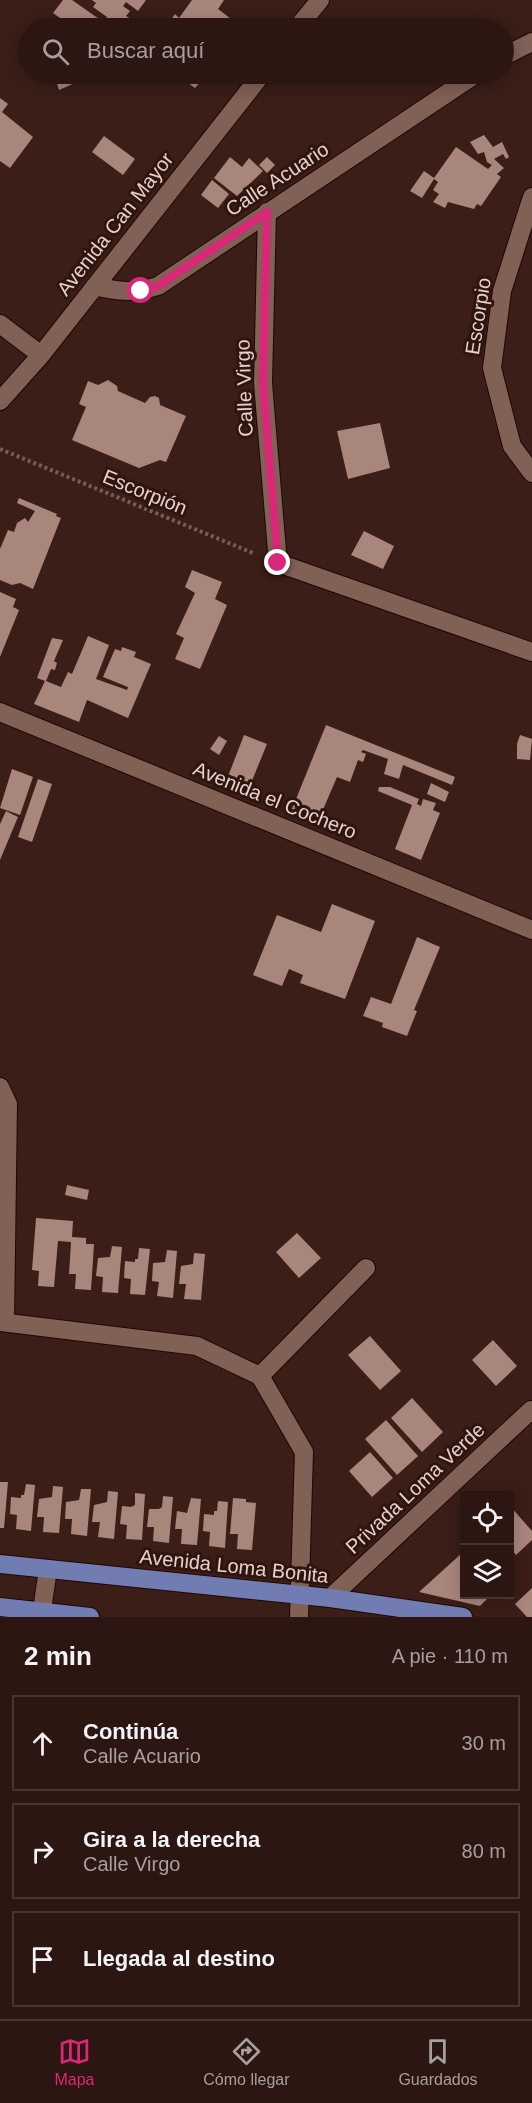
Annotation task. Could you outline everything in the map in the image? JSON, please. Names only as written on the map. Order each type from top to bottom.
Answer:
[{"type":"main road","name":"Avenida Loma Bonita","points":[[0,1564],[330,1598],[463,1617]]},
{"type":"main road","points":[[0,1607],[42,1615],[90,1617]]},
{"type":"street","points":[[305,18],[320,0]]},
{"type":"street","points":[[514,52],[532,42]]},
{"type":"street","name":"Avenida Can Mayor","points":[[0,401],[41,355],[254,84]]},
{"type":"street","name":"Calle Acuario","points":[[95,286],[122,292],[141,291],[158,286],[461,84]]},
{"type":"street","name":"Escorpio","points":[[532,197],[502,291],[492,368],[512,446],[532,473]]},
{"type":"street","name":"Calle Virgo","points":[[267,212],[263,383],[278,563]]},
{"type":"street","points":[[0,324],[41,355]]},
{"type":"street","points":[[278,563],[532,652]]},
{"type":"street","name":"Avenida el Cochero","points":[[0,712],[532,930]]},
{"type":"street","points":[[0,1088],[8,1104],[2,1322],[197,1346],[260,1376],[304,1452],[299,1617]]},
{"type":"street","points":[[260,1376],[366,1268]]},
{"type":"street","name":"Privada Loma Verde","points":[[330,1598],[531,1410]]},
{"type":"street","points":[[42,1615],[48,1569]]},
{"type":"path","name":"Escorpión","points":[[0,449],[278,563]]},
{"type":"building","points":[[63,0],[72,0],[98,18],[60,18],[53,13]]},
{"type":"building","points":[[92,0],[146,0],[138,11],[126,2],[123,6],[130,11],[126,16],[129,18],[106,18],[93,7],[96,3]]},
{"type":"building","points":[[192,0],[224,0],[218,9],[230,18],[179,18]]},
{"type":"building","points":[[57,84],[73,84],[59,90]]},
{"type":"building","points":[[0,98],[8,104],[2,112],[33,137],[10,168],[0,161]]},
{"type":"building","points":[[484,135],[493,147],[502,142],[509,157],[506,159],[503,154],[494,159],[504,168],[497,174],[501,177],[481,206],[477,204],[474,209],[448,202],[445,208],[433,202],[439,194],[433,190],[438,182],[434,179],[422,198],[410,191],[424,171],[434,178],[456,147],[488,169],[492,165],[487,162],[484,152],[478,154],[470,142]]},
{"type":"building","points":[[104,136],[135,159],[123,175],[92,152]]},
{"type":"building","points":[[230,157],[242,167],[249,158],[263,171],[237,196],[214,178]]},
{"type":"building","points":[[267,157],[275,165],[267,173],[259,165]]},
{"type":"building","points":[[212,180],[229,194],[218,208],[201,195]]},
{"type":"building","points":[[108,380],[117,386],[118,391],[145,403],[150,397],[155,396],[159,398],[160,405],[186,416],[166,462],[160,460],[139,468],[72,440],[86,407],[79,404],[88,381],[98,385]]},
{"type":"building","points":[[380,423],[390,468],[348,479],[337,431]]},
{"type":"building","points":[[19,498],[57,514],[56,516],[61,518],[33,589],[20,583],[12,585],[0,580],[0,549],[8,530],[14,532],[17,523],[25,518],[28,522],[35,511],[17,503]]},
{"type":"building","points":[[364,531],[394,546],[383,569],[351,555]]},
{"type":"building","points":[[192,570],[222,582],[215,599],[227,605],[200,669],[175,659],[184,638],[176,634],[195,593],[185,587]]},
{"type":"building","points":[[0,592],[16,599],[13,607],[19,610],[0,657]]},
{"type":"building","points":[[88,636],[109,645],[96,679],[127,690],[128,687],[103,677],[115,649],[121,651],[122,647],[136,652],[134,657],[151,664],[128,718],[87,700],[79,722],[34,704],[45,681],[37,678],[52,638],[63,640],[54,661],[57,663],[55,670],[51,669],[46,681],[61,687],[68,672],[72,674]]},
{"type":"building","points":[[326,725],[455,777],[452,785],[403,765],[399,779],[384,774],[388,759],[363,750],[361,752],[366,754],[363,762],[358,760],[350,782],[337,777],[319,819],[292,809]]},
{"type":"building","points":[[244,735],[267,744],[249,788],[227,779]]},
{"type":"building","points":[[520,735],[532,739],[530,760],[517,759],[517,744]]},
{"type":"building","points":[[219,736],[227,741],[219,755],[210,749]]},
{"type":"building","points":[[12,769],[33,777],[20,815],[0,808]]},
{"type":"building","points":[[38,779],[52,784],[32,842],[18,837]]},
{"type":"building","points":[[431,783],[449,792],[445,802],[427,794]]},
{"type":"building","points":[[379,787],[390,787],[419,799],[417,804],[421,806],[423,799],[436,803],[433,810],[440,813],[421,860],[395,849],[412,805],[378,791]]},
{"type":"building","points":[[6,811],[18,817],[0,860],[0,824]]},
{"type":"building","points":[[332,904],[375,921],[345,999],[300,983],[303,975],[289,969],[282,986],[253,975],[277,915],[321,932]]},
{"type":"building","points":[[417,937],[440,947],[414,1010],[417,1011],[407,1036],[382,1027],[383,1023],[363,1016],[371,997],[391,1004]]},
{"type":"building","points":[[67,1185],[89,1190],[87,1200],[65,1195]]},
{"type":"building","points":[[36,1218],[73,1221],[72,1237],[86,1238],[86,1244],[94,1244],[91,1290],[75,1289],[76,1274],[69,1274],[71,1242],[58,1241],[54,1287],[38,1286],[39,1271],[32,1270]]},
{"type":"building","points":[[297,1233],[321,1258],[299,1278],[276,1252]]},
{"type":"building","points":[[112,1246],[122,1247],[118,1293],[102,1292],[103,1277],[96,1276],[98,1258],[110,1257]]},
{"type":"building","points":[[139,1248],[150,1249],[145,1295],[130,1294],[131,1279],[124,1278],[125,1261],[135,1262],[135,1259],[138,1259]]},
{"type":"building","points":[[167,1250],[177,1251],[173,1298],[157,1296],[159,1282],[152,1281],[153,1263],[165,1262]]},
{"type":"building","points":[[194,1253],[205,1254],[201,1300],[184,1299],[186,1284],[179,1284],[181,1266],[193,1264]]},
{"type":"building","points":[[370,1336],[401,1371],[380,1390],[348,1355]]},
{"type":"building","points":[[493,1340],[517,1366],[496,1386],[472,1360]]},
{"type":"building","points":[[412,1398],[443,1432],[422,1452],[391,1418]]},
{"type":"building","points":[[386,1420],[418,1456],[397,1475],[365,1439]]},
{"type":"building","points":[[370,1452],[393,1478],[372,1497],[349,1471]]},
{"type":"building","points":[[0,1482],[8,1482],[4,1528],[0,1528]]},
{"type":"building","points":[[26,1484],[35,1485],[31,1531],[16,1529],[17,1515],[10,1514],[11,1497],[21,1498],[21,1495],[24,1495]]},
{"type":"building","points":[[53,1486],[63,1487],[59,1533],[43,1532],[44,1517],[37,1517],[39,1499],[52,1497]]},
{"type":"building","points":[[81,1489],[91,1489],[87,1536],[71,1534],[72,1519],[65,1519],[66,1502],[79,1500]]},
{"type":"building","points":[[108,1491],[118,1492],[114,1539],[98,1537],[100,1522],[92,1522],[94,1505],[107,1502]]},
{"type":"building","points":[[135,1493],[145,1494],[142,1540],[126,1539],[127,1525],[120,1524],[122,1506],[135,1505]]},
{"type":"building","points":[[163,1496],[173,1497],[169,1543],[153,1541],[154,1527],[147,1527],[149,1509],[162,1507]]},
{"type":"building","points":[[191,1498],[201,1499],[197,1545],[181,1544],[182,1529],[175,1529],[177,1511],[187,1513]]},
{"type":"building","points":[[233,1498],[256,1503],[252,1550],[237,1549],[238,1534],[230,1534]]},
{"type":"building","points":[[218,1501],[228,1502],[225,1548],[209,1546],[210,1532],[203,1531],[204,1514],[214,1515]]},
{"type":"building","points":[[514,1511],[532,1531],[532,1540],[516,1555],[514,1553]]},
{"type":"building","points":[[460,1555],[460,1599],[487,1599],[480,1606],[419,1592]]},
{"type":"building","points":[[532,1588],[532,1617],[527,1617],[515,1604]]},
{"type":"route","points":[[141,291],[158,286],[267,212],[263,383],[278,563]]}]
